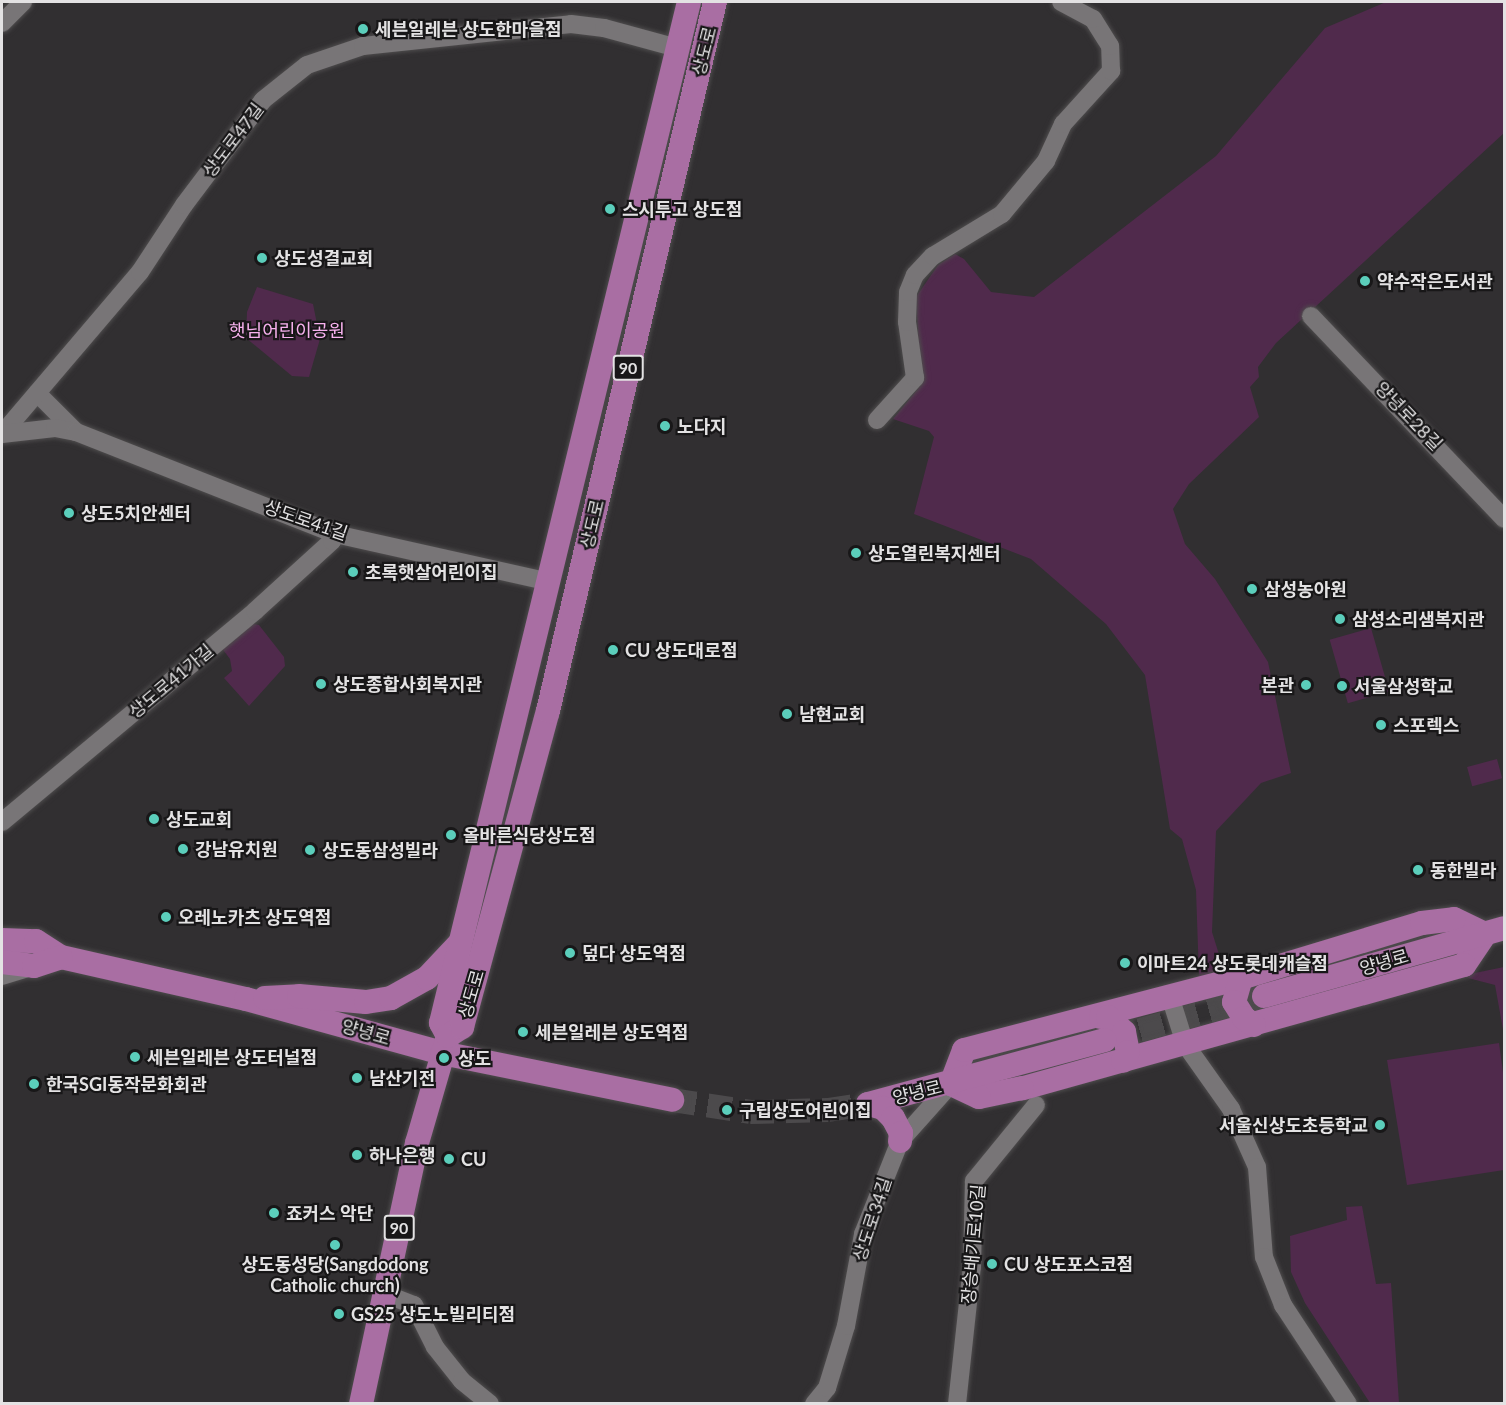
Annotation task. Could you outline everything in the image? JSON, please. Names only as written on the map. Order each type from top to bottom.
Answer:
[{"type":"main road","name":"상도로","points":[[362,1404],[417,1143],[445,1045],[441,1023],[464,938],[546,581],[688,2]]},
{"type":"main road","name":"상도로","points":[[445,1045],[462,1027],[508,868],[716,2]]},
{"type":"main road","points":[[561,522],[591,529]]},
{"type":"main road","points":[[1454,919],[1495,931],[1464,965],[1254,1025],[980,1097],[951,1084],[964,1050],[1101,1017],[1241,978],[1422,923],[1454,919]]},
{"type":"main road","name":"양녕로","points":[[1264,996],[1495,931]]},
{"type":"main road","points":[[246,999],[299,996],[366,1002],[391,998],[427,978],[464,938]]},
{"type":"main road","name":"양녕로","points":[[2,940],[36,940],[61,957],[445,1045],[672,1100]]},
{"type":"main road","points":[[2,962],[34,966],[61,957]]},
{"type":"main road","points":[[1241,978],[1234,1002],[1254,1025]]},
{"type":"main road","points":[[1101,1017],[1108,1017],[1124,1032],[1128,1052],[1123,1061]]},
{"type":"main road","name":"양녕로","points":[[900,1141],[901,1133],[893,1118],[883,1108],[868,1104],[951,1084],[1105,1040]]},
{"type":"street","points":[[2,23],[23,2]]},
{"type":"street","points":[[877,420],[915,378],[908,322],[908,292],[915,275],[933,256],[1002,214],[1046,161],[1063,124],[1111,71],[1110,46],[1093,19],[1061,2]]},
{"type":"street","name":"상도로47길","points":[[2,434],[140,272],[184,204],[263,100],[307,64],[363,46],[571,24],[604,28],[677,48]]},
{"type":"street","name":"양녕로28길","points":[[1311,316],[1504,519]]},
{"type":"street","name":"상도로41길","points":[[37,393],[76,432]]},
{"type":"street","name":"상도로41길","points":[[2,434],[55,428],[76,432],[335,534],[546,581]]},
{"type":"street","name":"상도로41가길","points":[[2,822],[255,611],[332,542],[335,534]]},
{"type":"street","points":[[2,976],[34,966]]},
{"type":"street","points":[[1170,996],[1185,1044],[1231,1109],[1257,1167],[1264,1257],[1283,1305],[1348,1404]]},
{"type":"street","name":"상도로34길","points":[[814,1404],[827,1388],[846,1326],[863,1234],[900,1141],[951,1084]]},
{"type":"street","name":"장승배기로10길","points":[[957,1404],[972,1267],[974,1181],[1036,1105]]},
{"type":"street","points":[[385,1294],[414,1305],[435,1347],[462,1381],[490,1404]]},
{"type":"green space","points":[[1386,2],[1504,2],[1504,133],[1276,343],[1258,367],[1259,377],[1250,387],[1259,417],[1189,484],[1173,509],[1185,544],[1215,579],[1268,662],[1291,773],[1261,783],[1216,831],[1212,932],[1222,964],[1219,970],[1199,977],[1196,890],[1182,839],[1170,829],[1145,675],[1106,624],[1031,559],[914,514],[934,437],[929,431],[893,419],[921,385],[916,297],[938,265],[955,254],[964,259],[991,292],[1034,297],[1216,156],[1325,28]]},
{"type":"green space","name":"햇님어린이공원","points":[[257,287],[313,304],[320,339],[309,377],[292,376],[246,338],[247,312]]},
{"type":"green space","points":[[249,623],[259,625],[284,657],[285,666],[249,706],[224,678],[232,671],[230,659],[221,647]]},
{"type":"green space","points":[[1371,628],[1389,691],[1348,703],[1330,640]]},
{"type":"green space","points":[[1497,759],[1502,778],[1472,786],[1467,767]]},
{"type":"green space","points":[[1504,967],[1504,1035],[1495,985],[1468,978],[1470,974]]},
{"type":"green space","points":[[1499,1043],[1504,1080],[1504,1170],[1407,1185],[1387,1060]]},
{"type":"green space","points":[[1362,1206],[1376,1284],[1391,1283],[1399,1403],[1370,1403],[1305,1303],[1291,1272],[1290,1236],[1347,1220],[1346,1207]]},
{"type":"tunnel","points":[[1105,1040],[1264,996]]},
{"type":"tunnel","points":[[672,1100],[750,1112],[828,1110],[868,1104]]},
{"type":"place","name":"세븐일레븐 상도한마을점","points":[[363,29]]},
{"type":"place","name":"스시투고 상도점","points":[[610,209]]},
{"type":"place","name":"상도성결교회","points":[[262,258]]},
{"type":"place","name":"약수작은도서관","points":[[1365,281]]},
{"type":"place","name":"노다지","points":[[665,426]]},
{"type":"place","name":"상도5치안센터","points":[[69,513]]},
{"type":"place","name":"상도열린복지센터","points":[[856,553]]},
{"type":"place","name":"초록햇살어린이집","points":[[353,572]]},
{"type":"place","name":"삼성농아원","points":[[1252,589]]},
{"type":"place","name":"삼성소리샘복지관","points":[[1340,619]]},
{"type":"place","name":"CU 상도대로점","points":[[613,650]]},
{"type":"place","name":"상도종합사회복지관","points":[[321,684]]},
{"type":"place","name":"본관","points":[[1306,685]]},
{"type":"place","name":"서울삼성학교","points":[[1342,686]]},
{"type":"place","name":"남현교회","points":[[787,714]]},
{"type":"place","name":"스포렉스","points":[[1381,725]]},
{"type":"place","name":"상도교회","points":[[154,819]]},
{"type":"place","name":"올바른식당상도점","points":[[451,835]]},
{"type":"place","name":"강남유치원","points":[[183,849]]},
{"type":"place","name":"상도동삼성빌라","points":[[310,850]]},
{"type":"place","name":"동한빌라","points":[[1418,870]]},
{"type":"place","name":"오레노카츠 상도역점","points":[[166,917]]},
{"type":"place","name":"덮다 상도역점","points":[[570,953]]},
{"type":"place","name":"이마트24 상도롯데캐슬점","points":[[1125,963]]},
{"type":"place","name":"세븐일레븐 상도역점","points":[[523,1032]]},
{"type":"place","name":"세븐일레븐 상도터널점","points":[[135,1057]]},
{"type":"place","name":"상도","points":[[444,1058]]},
{"type":"place","name":"남산기전","points":[[357,1078]]},
{"type":"place","name":"한국SGI동작문화회관","points":[[34,1084]]},
{"type":"place","name":"구립상도어린이집","points":[[727,1110]]},
{"type":"place","name":"서울신상도초등학교","points":[[1380,1125]]},
{"type":"place","name":"하나은행","points":[[357,1155]]},
{"type":"place","name":"CU","points":[[449,1159]]},
{"type":"place","name":"죠커스 악단","points":[[274,1213]]},
{"type":"place","name":"상도동성당(Sangdodong Catholic church)","points":[[335,1245]]},
{"type":"place","name":"CU 상도포스코점","points":[[992,1264]]},
{"type":"place","name":"GS25 상도노빌리티점","points":[[339,1314]]}]
